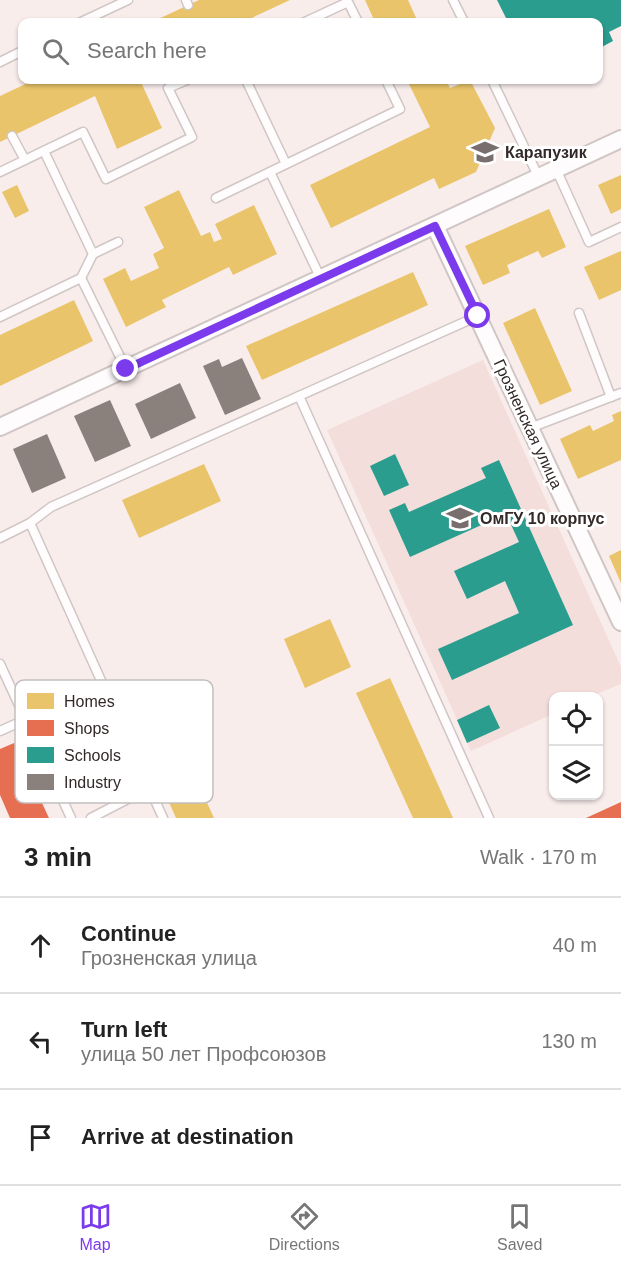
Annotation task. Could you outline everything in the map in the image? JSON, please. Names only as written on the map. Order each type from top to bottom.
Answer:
[{"type":"street","points":[[0,427],[621,139]]},
{"type":"street","name":"Грозненская улица","points":[[435,226],[620,619]]},
{"type":"lane","points":[[90,18],[128,0]]},
{"type":"lane","points":[[453,0],[462,18]]},
{"type":"lane","points":[[314,18],[348,2],[356,18]]},
{"type":"lane","points":[[0,62],[18,53]]},
{"type":"lane","points":[[0,172],[83,132],[106,179],[192,137],[168,88],[178,84]]},
{"type":"lane","points":[[248,84],[286,164]]},
{"type":"lane","points":[[216,198],[400,109],[388,84]]},
{"type":"lane","points":[[494,84],[539,178]]},
{"type":"lane","points":[[12,136],[25,160]]},
{"type":"lane","points":[[44,151],[93,254]]},
{"type":"lane","points":[[556,169],[589,242],[621,227]]},
{"type":"lane","points":[[270,172],[321,279]]},
{"type":"lane","points":[[0,317],[81,278],[93,254],[118,242]]},
{"type":"lane","points":[[81,278],[126,369]]},
{"type":"lane","points":[[579,313],[611,397]]},
{"type":"lane","points":[[0,538],[30,523],[51,507],[478,316]]},
{"type":"lane","points":[[530,428],[621,393]]},
{"type":"lane","points":[[299,396],[489,818]]},
{"type":"lane","points":[[30,523],[101,680]]},
{"type":"lane","points":[[0,664],[15,697]]},
{"type":"lane","points":[[0,730],[15,723]]},
{"type":"lane","points":[[64,803],[71,818]]},
{"type":"lane","points":[[91,818],[120,803]]},
{"type":"lane","points":[[156,803],[163,818]]},
{"type":"shaded area","name":"ОмГУ 10 корпус","points":[[483,360],[621,667],[621,684],[602,692],[549,692],[549,716],[471,751],[327,430]]},
{"type":"building: Homes","points":[[199,0],[290,0],[252,18],[161,18]]},
{"type":"building: Homes","points":[[365,0],[408,0],[416,18],[373,18]]},
{"type":"building: Homes","points":[[26,84],[142,84],[162,128],[117,149],[95,96],[0,142],[0,96]]},
{"type":"building: Homes","points":[[409,84],[448,84],[450,88],[460,84],[472,84],[495,128],[476,172],[439,189],[434,178],[331,228],[310,185],[430,127]]},
{"type":"building: Homes","points":[[621,175],[621,209],[611,214],[598,185]]},
{"type":"building: Homes","points":[[17,185],[29,211],[15,218],[2,192]]},
{"type":"building: Homes","points":[[179,190],[201,236],[210,232],[214,242],[222,239],[215,224],[254,205],[277,254],[233,275],[229,267],[162,300],[166,307],[126,327],[103,279],[125,268],[131,281],[159,268],[153,254],[164,248],[144,207]]},
{"type":"building: Homes","points":[[549,209],[566,247],[542,258],[538,251],[507,265],[510,273],[483,285],[465,246]]},
{"type":"building: Homes","points":[[621,251],[621,290],[599,300],[584,267]]},
{"type":"building: Homes","points":[[413,272],[428,305],[262,380],[246,346]]},
{"type":"building: Homes","points":[[74,300],[93,341],[0,386],[0,335]]},
{"type":"building: Homes","points":[[535,308],[572,391],[540,405],[503,323]]},
{"type":"building: Homes","points":[[621,411],[621,460],[578,479],[560,439],[590,425],[593,431],[614,421],[612,415]]},
{"type":"building: Homes","points":[[204,464],[221,501],[139,538],[122,500]]},
{"type":"building: Homes","points":[[621,550],[621,583],[609,556]]},
{"type":"building: Homes","points":[[330,619],[351,667],[305,688],[284,639]]},
{"type":"building: Homes","points":[[390,678],[453,818],[413,818],[356,693]]},
{"type":"building: Homes","points":[[169,803],[207,803],[214,818],[176,818]]},
{"type":"building: Shops","points":[[14,743],[15,745],[15,803],[42,803],[49,818],[10,818],[0,795],[0,749]]},
{"type":"building: Shops","points":[[621,802],[621,818],[586,818]]},
{"type":"building: Schools","points":[[497,0],[621,0],[621,26],[609,32],[613,41],[603,46],[603,18],[506,18]]},
{"type":"building: Schools","points":[[395,454],[409,485],[384,496],[370,466]]},
{"type":"building: Schools","points":[[499,460],[573,625],[452,680],[438,649],[519,613],[505,581],[467,599],[454,571],[519,542],[506,514],[410,557],[389,510],[405,503],[409,512],[486,478],[481,468]]},
{"type":"building: Schools","points":[[489,705],[500,728],[467,743],[457,720]]},
{"type":"building: Industry","points":[[242,358],[261,399],[225,415],[203,366],[219,359],[222,367]]},
{"type":"building: Industry","points":[[180,383],[196,418],[151,439],[135,404]]},
{"type":"building: Industry","points":[[110,400],[131,446],[95,462],[74,416]]},
{"type":"building: Industry","points":[[47,434],[66,478],[32,493],[13,449]]},
{"type":"place","name":"Карапузик","points":[[485,152]]},
{"type":"place","name":"ОмГУ 10 корпус","points":[[460,518]]},
{"type":"route","points":[[126,369],[435,226],[478,316]]}]
